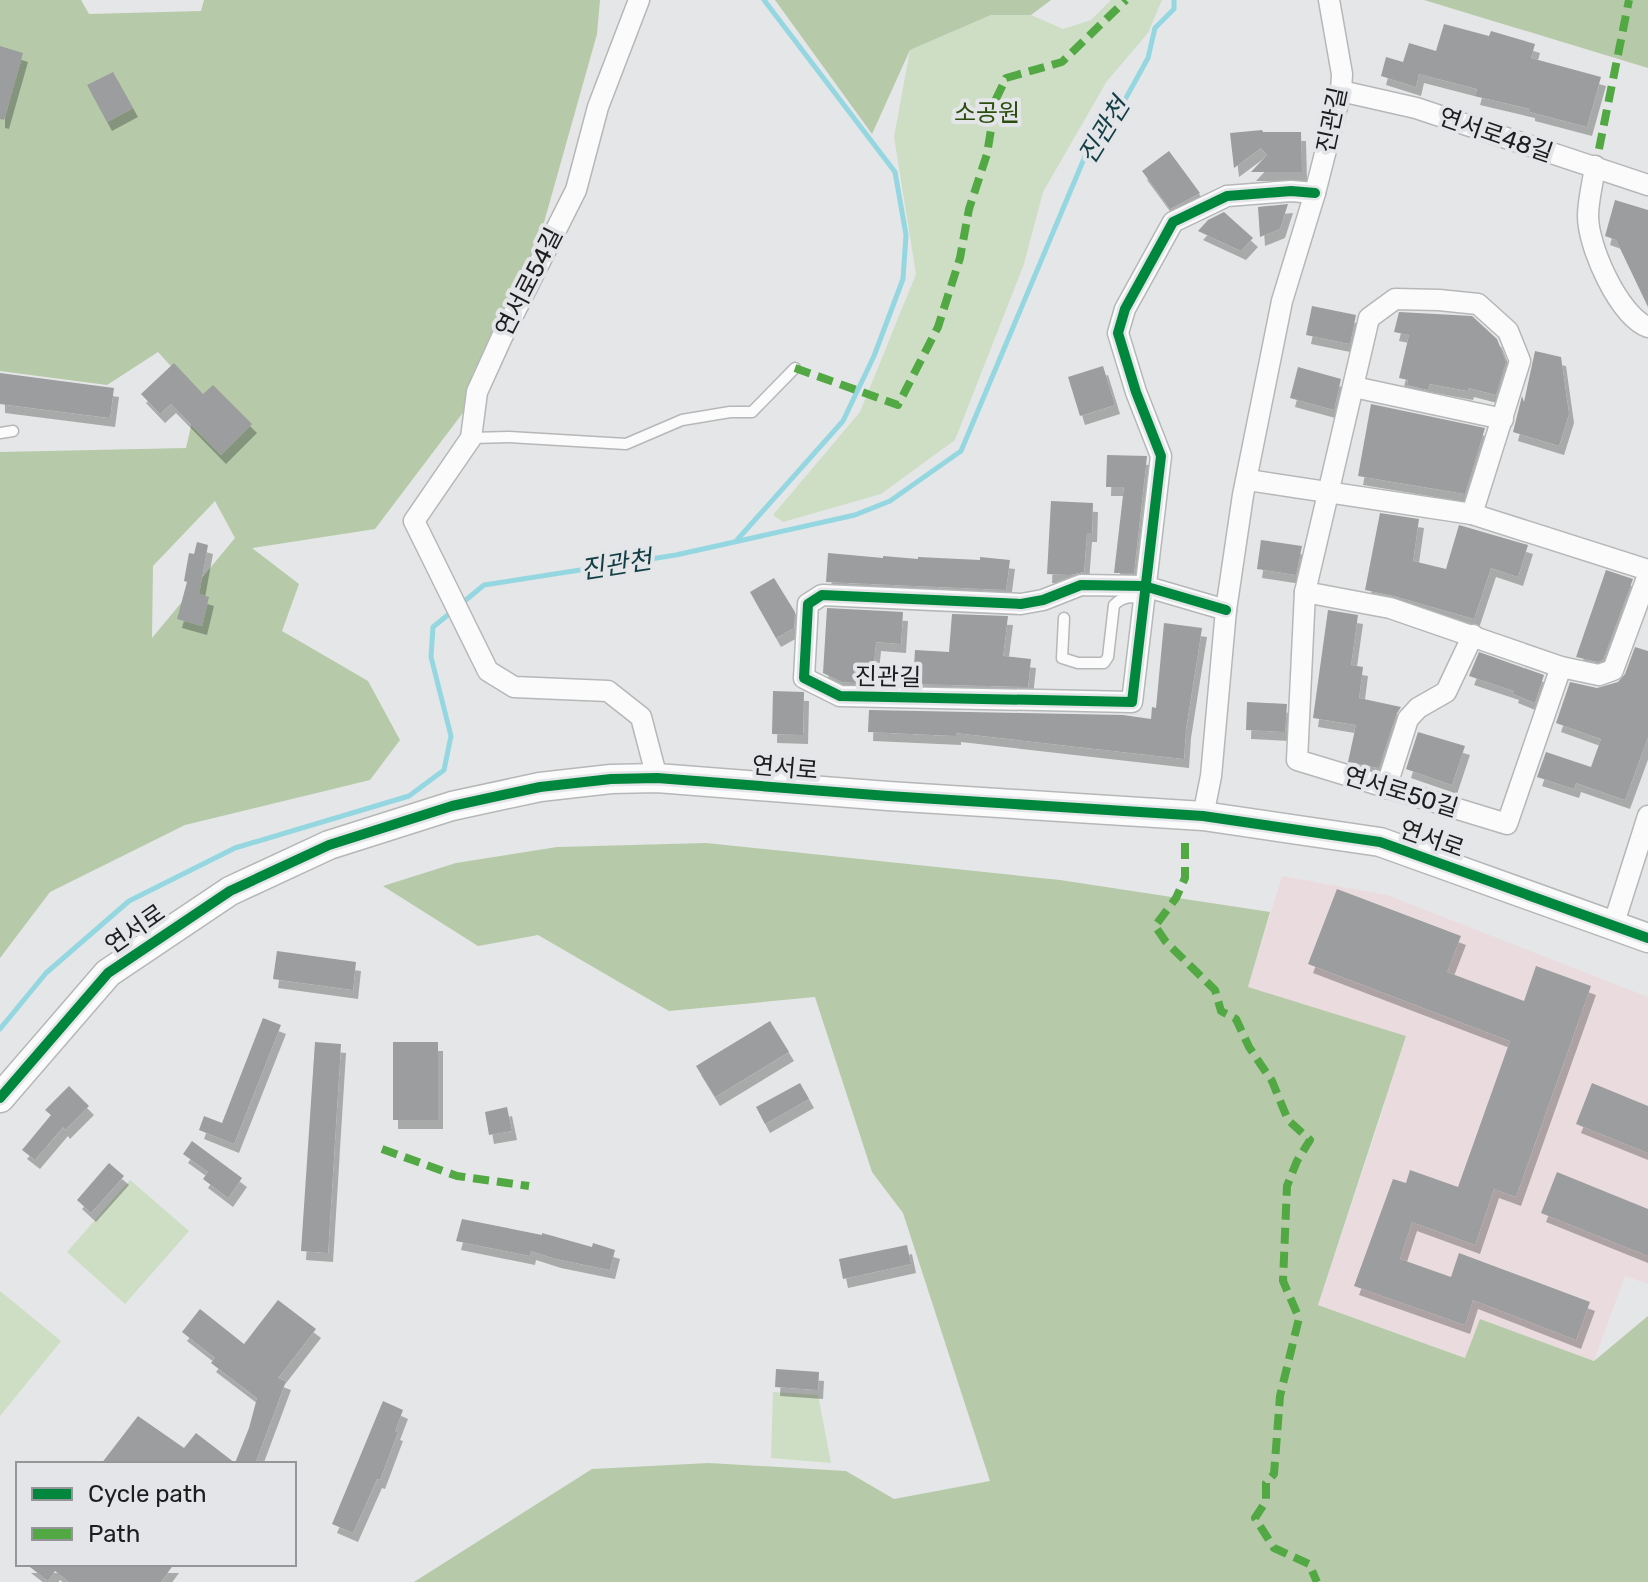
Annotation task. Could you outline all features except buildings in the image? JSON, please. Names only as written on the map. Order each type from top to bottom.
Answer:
[{"type":"main road","name":"연서로","points":[[0,1098],[108,973],[230,891],[329,845],[452,806],[540,787],[611,779],[657,778],[1203,816],[1380,842],[1648,938]]},
{"type":"street","name":"연서로54길","points":[[639,0],[598,107],[576,190],[477,392],[471,438],[414,521],[488,671],[514,687],[608,691],[641,717],[657,778]]},
{"type":"street","name":"진관길","points":[[1203,816],[1211,776],[1226,610],[1241,509],[1282,301],[1315,193],[1341,91],[1342,74],[1329,0]]},
{"type":"street","name":"연서로48길","points":[[1341,91],[1416,108],[1648,185]]},
{"type":"street","points":[[1595,166],[1588,218],[1605,279],[1637,323],[1648,327]]},
{"type":"street","name":"진관길","points":[[1226,610],[1144,593],[1081,585],[1043,600],[1021,604],[822,595],[808,604],[804,678],[840,696],[1132,702],[1144,593],[1161,456],[1136,392],[1118,333],[1125,309],[1173,222],[1227,196],[1291,191],[1315,193]]},
{"type":"street","name":"연서로50길","points":[[1472,514],[1520,361],[1508,331],[1478,304],[1395,299],[1369,318],[1326,493],[1305,592],[1297,760],[1507,824],[1561,667]]},
{"type":"street","points":[[1354,387],[1503,419]]},
{"type":"street","points":[[1248,480],[1472,514],[1648,572],[1613,670],[1599,675],[1561,667],[1390,608],[1305,592]]},
{"type":"street","points":[[1386,788],[1408,719],[1418,708],[1446,692],[1473,635]]},
{"type":"street","points":[[1613,926],[1648,816]]},
{"type":"lane","points":[[471,438],[509,437],[626,444],[682,420],[730,412],[752,412],[795,368]]},
{"type":"lane","points":[[0,433],[13,431]]},
{"type":"lane","points":[[1064,618],[1062,658],[1078,663],[1104,663],[1108,657],[1114,605],[1119,599],[1144,593]]},
{"type":"shaded area","points":[[1282,876],[1387,895],[1648,997],[1648,1284],[1625,1276],[1594,1361],[1480,1319],[1466,1358],[1318,1305],[1385,1104],[1248,987]]},
{"type":"green space","points":[[0,0],[81,0],[89,14],[201,11],[204,0],[600,0],[597,34],[541,233],[465,410],[375,529],[252,548],[299,584],[282,631],[368,681],[400,740],[370,780],[185,825],[50,892],[0,958],[0,452],[186,448],[198,396],[158,352],[107,385],[0,371]],"holes":[[[215,501],[235,538],[152,638],[153,566]]]},
{"type":"green space","points":[[775,0],[1051,0],[1031,15],[991,15],[910,50],[872,134]]},
{"type":"green space","name":"소공원","points":[[1111,0],[1162,0],[1148,33],[1107,81],[1043,192],[1024,264],[955,440],[881,494],[783,522],[773,515],[860,412],[916,274],[894,137],[910,50],[991,15],[1031,15],[1063,29],[1091,20]]},
{"type":"green space","points":[[1424,0],[1648,0],[1648,68]]},
{"type":"green space","points":[[706,843],[1060,880],[1270,912],[1248,987],[1406,1036],[1318,1305],[1465,1358],[1480,1319],[1594,1361],[1648,1316],[1648,1582],[414,1582],[592,1469],[709,1463],[846,1471],[894,1499],[990,1481],[903,1213],[872,1172],[815,997],[669,1011],[538,935],[478,946],[383,886],[456,863],[557,847]]},
{"type":"green space","points":[[130,1180],[189,1231],[125,1304],[67,1252]]},
{"type":"green space","points":[[0,1291],[61,1341],[0,1416]]},
{"type":"green space","points":[[773,1392],[818,1395],[831,1463],[771,1458]]},
{"type":"waterway","points":[[737,540],[843,421],[874,356],[903,279],[906,235],[895,172],[764,0]]},
{"type":"waterway","name":"진관천","points":[[461,604],[484,585],[676,555],[855,515],[890,501],[961,451],[1086,154],[1116,116],[1148,58],[1155,28],[1174,9],[1174,0]]},
{"type":"waterway","name":"진관천","points":[[0,1029],[46,973],[129,901],[235,848],[409,796],[444,770],[451,736],[431,657],[433,627],[454,610]]},
{"type":"marked path","points":[[795,368],[898,405],[938,327],[987,154],[996,99],[1006,78],[1062,62],[1126,0]]},
{"type":"marked path","points":[[1599,149],[1629,0]]},
{"type":"marked path","points":[[1185,843],[1185,878],[1176,898],[1155,926],[1166,942],[1215,990],[1221,1011],[1236,1019],[1249,1047],[1272,1081],[1288,1120],[1310,1140],[1287,1186],[1283,1281],[1299,1318],[1280,1396],[1274,1474],[1266,1483],[1266,1501],[1255,1518],[1274,1548],[1309,1564],[1317,1582]]},
{"type":"marked path","points":[[382,1149],[457,1176],[529,1186]]},
{"type":"cycle path","points":[[1226,610],[1144,586],[1081,585],[1043,600],[1021,604],[822,595],[808,604],[804,678],[840,696],[1132,702],[1161,456],[1136,392],[1118,333],[1125,309],[1173,222],[1227,196],[1291,191],[1315,193]]},
{"type":"cycle path","points":[[0,1098],[108,973],[230,891],[329,845],[452,806],[540,787],[611,779],[657,778],[1203,816],[1380,842],[1648,938]]}]
